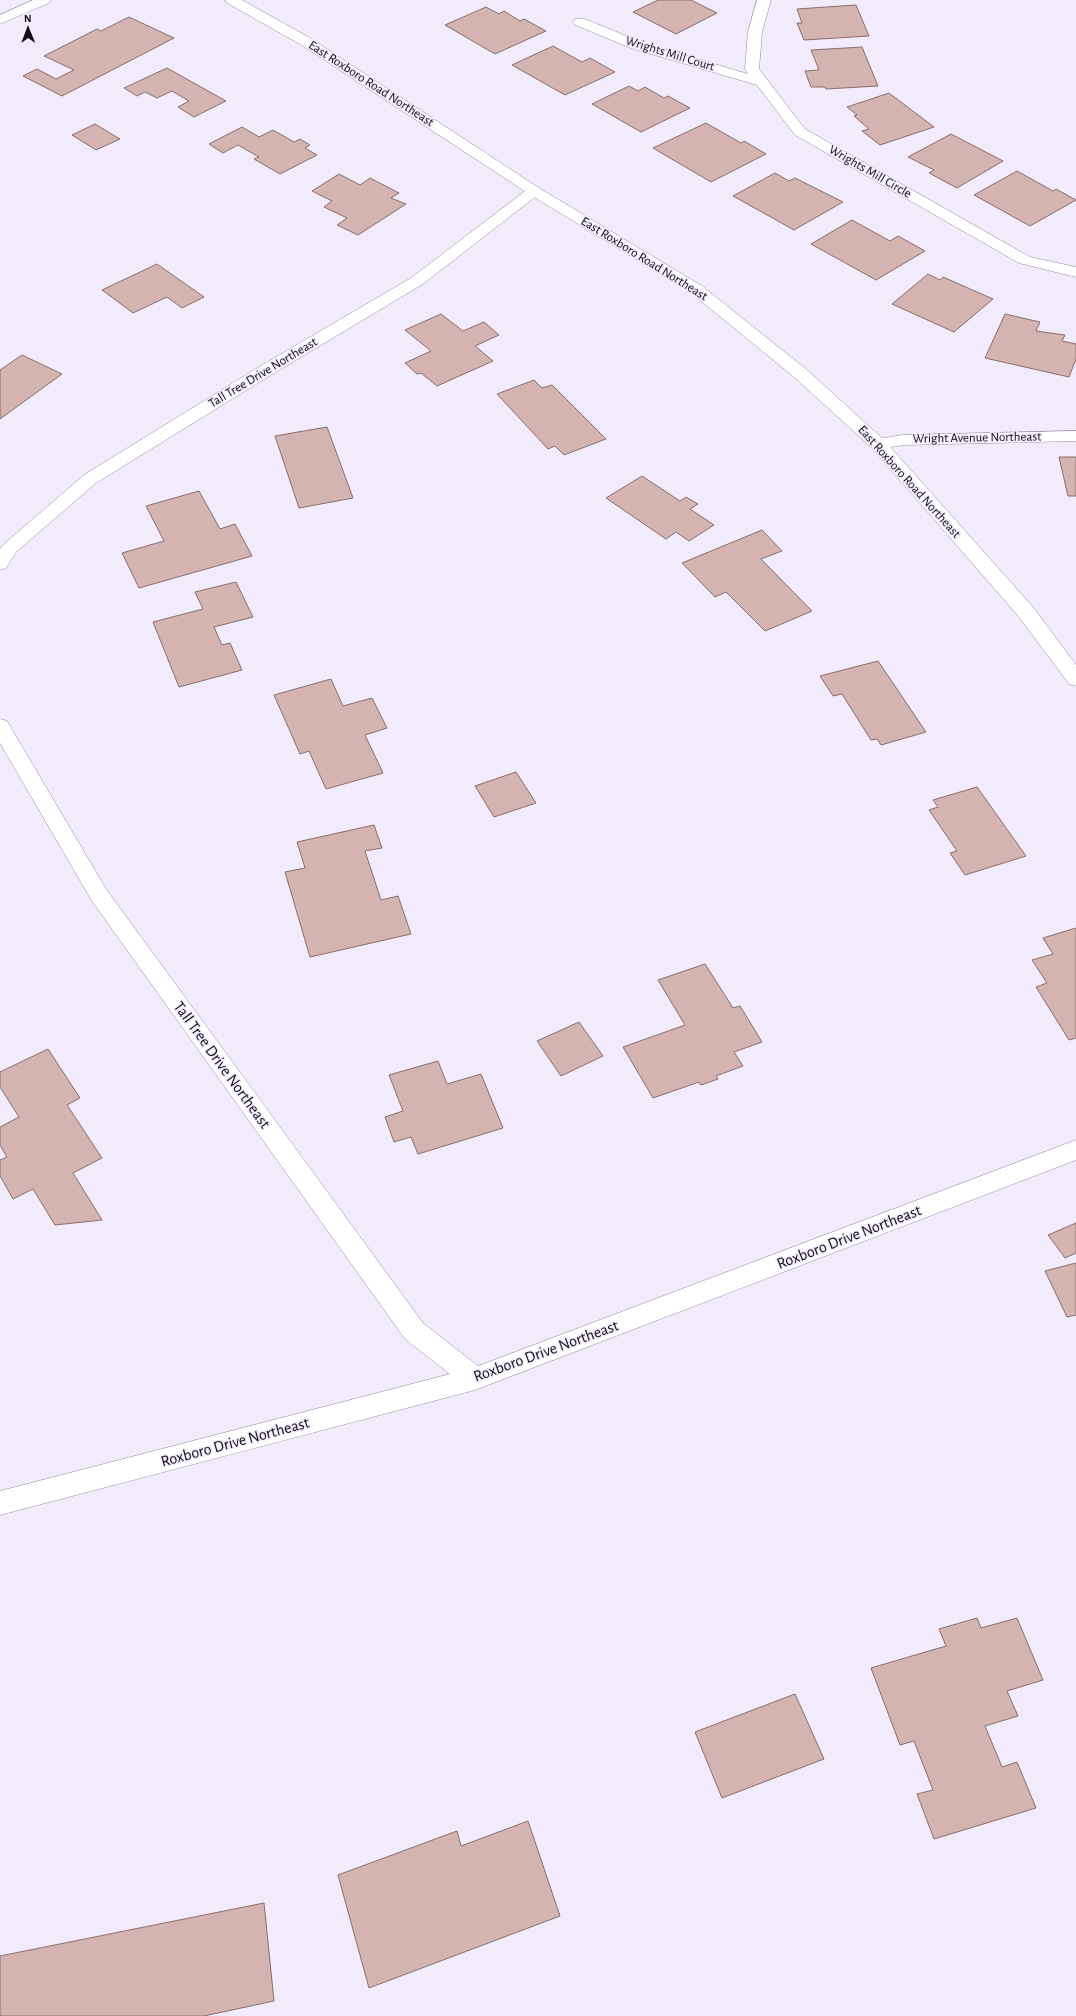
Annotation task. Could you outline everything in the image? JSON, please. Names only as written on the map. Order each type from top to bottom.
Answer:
[{"type":"street","points":[[0,20],[44,0]]},
{"type":"street","name":"East Roxboro Road Northeast","points":[[232,0],[305,41],[534,191],[696,289],[800,373],[878,444],[1026,612],[1076,679]]},
{"type":"street","name":"Wrights Mill Circle","points":[[764,0],[755,32],[752,69],[800,132],[1025,260],[1076,272]]},
{"type":"street","name":"Wrights Mill Court","points":[[580,22],[636,45],[761,82]]},
{"type":"street","name":"Tall Tree Drive Northeast","points":[[0,564],[10,548],[90,479],[265,371],[416,281],[534,191]]},
{"type":"street","name":"Wright Avenue Northeast","points":[[878,444],[903,440],[1076,436]]},
{"type":"street","name":"Tall Tree Drive Northeast","points":[[0,726],[100,895],[414,1331],[475,1379]]},
{"type":"street","name":"Roxboro Drive Northeast","points":[[0,1503],[475,1379],[1076,1150]]},
{"type":"building","points":[[658,0],[691,0],[717,13],[676,34],[633,12]]},
{"type":"building","points":[[856,5],[869,36],[804,40],[797,23],[802,23],[797,9]]},
{"type":"building","points":[[486,7],[499,14],[504,11],[520,21],[524,19],[546,31],[495,54],[445,25]]},
{"type":"building","points":[[129,17],[174,38],[62,96],[23,76],[37,69],[56,79],[74,70],[44,56],[97,29],[101,31]]},
{"type":"building","points":[[553,46],[582,62],[590,58],[615,72],[565,95],[512,65]]},
{"type":"building","points":[[862,47],[878,86],[826,89],[825,87],[811,87],[805,71],[819,70],[811,50]]},
{"type":"building","points":[[167,68],[226,101],[194,117],[178,107],[189,101],[172,91],[157,98],[145,92],[137,96],[124,88]]},
{"type":"building","points":[[629,86],[638,91],[645,87],[664,98],[668,96],[690,108],[641,132],[592,104]]},
{"type":"building","points":[[889,93],[934,127],[880,145],[862,131],[869,129],[854,116],[857,115],[847,107]]},
{"type":"building","points":[[706,123],[741,143],[744,141],[766,154],[711,182],[653,148]]},
{"type":"building","points":[[95,124],[120,139],[96,150],[72,135]]},
{"type":"building","points":[[242,127],[259,137],[273,130],[294,142],[300,139],[310,145],[305,148],[317,155],[280,174],[254,159],[259,157],[238,145],[223,153],[209,144]]},
{"type":"building","points":[[951,134],[1003,161],[957,188],[929,173],[934,170],[908,157]]},
{"type":"building","points":[[1017,171],[1053,191],[1056,189],[1076,200],[1030,226],[974,195]]},
{"type":"building","points":[[775,173],[789,181],[795,178],[843,202],[794,230],[733,196]]},
{"type":"building","points":[[339,174],[360,185],[370,178],[399,193],[391,198],[406,204],[358,235],[337,225],[347,218],[324,207],[332,201],[312,191]]},
{"type":"building","points":[[852,220],[890,241],[898,236],[925,251],[876,280],[811,244]]},
{"type":"building","points":[[157,264],[204,297],[182,308],[167,297],[133,313],[102,290]]},
{"type":"building","points":[[928,274],[940,280],[943,277],[993,299],[954,332],[892,304]]},
{"type":"building","points":[[441,314],[463,331],[484,322],[499,335],[475,346],[493,361],[437,386],[421,373],[417,374],[405,363],[431,351],[405,330]]},
{"type":"building","points":[[1005,314],[1040,322],[1036,331],[1065,335],[1062,341],[1076,344],[1076,359],[1069,377],[985,358]]},
{"type":"building","points":[[22,355],[62,374],[0,419],[0,370]]},
{"type":"building","points":[[534,380],[542,388],[552,385],[606,439],[564,455],[555,446],[548,449],[497,394]]},
{"type":"building","points":[[327,427],[353,498],[299,508],[275,436]]},
{"type":"building","points":[[1059,457],[1076,457],[1076,496],[1068,496]]},
{"type":"building","points":[[642,476],[680,501],[686,497],[698,504],[690,509],[714,525],[689,541],[676,532],[666,539],[606,498]]},
{"type":"building","points":[[199,491],[220,529],[235,524],[252,556],[139,588],[122,553],[164,541],[146,506]]},
{"type":"building","points":[[762,530],[782,551],[761,559],[812,611],[765,631],[726,592],[715,597],[682,563]]},
{"type":"building","points":[[236,582],[253,617],[214,627],[222,645],[230,643],[242,670],[179,687],[153,622],[203,609],[195,592]]},
{"type":"building","points":[[878,661],[926,732],[881,745],[877,739],[871,740],[842,694],[833,696],[820,676]]},
{"type":"building","points":[[331,679],[343,706],[372,698],[387,728],[365,735],[383,773],[326,789],[309,751],[300,754],[274,695]]},
{"type":"building","points":[[516,772],[536,803],[494,817],[475,786]]},
{"type":"building","points":[[977,787],[1026,856],[965,875],[950,853],[957,851],[929,810],[938,807],[933,800]]},
{"type":"building","points":[[374,825],[382,848],[365,851],[381,900],[398,896],[411,934],[310,957],[285,872],[305,868],[297,842]]},
{"type":"building","points":[[1076,928],[1076,1038],[1069,1040],[1036,987],[1047,983],[1032,960],[1053,954],[1043,938]]},
{"type":"building","points":[[705,964],[733,1008],[740,1006],[762,1042],[734,1052],[743,1066],[716,1076],[718,1079],[701,1085],[699,1082],[653,1098],[623,1047],[685,1025],[658,980]]},
{"type":"building","points":[[579,1022],[603,1056],[561,1076],[537,1041]]},
{"type":"building","points":[[48,1049],[80,1098],[67,1105],[102,1158],[73,1173],[102,1220],[55,1225],[33,1189],[13,1199],[0,1176],[0,1160],[7,1157],[0,1145],[0,1127],[19,1117],[0,1087],[0,1072]]},
{"type":"building","points":[[438,1061],[447,1084],[481,1074],[503,1128],[418,1154],[411,1137],[394,1142],[385,1117],[403,1111],[389,1075]]},
{"type":"building","points":[[1076,1223],[1076,1253],[1065,1258],[1048,1235]]},
{"type":"building","points":[[1076,1263],[1076,1315],[1067,1317],[1045,1271]]},
{"type":"building","points":[[977,1618],[981,1628],[1017,1618],[1043,1680],[1007,1691],[1018,1716],[985,1726],[1002,1767],[1017,1762],[1036,1808],[934,1839],[917,1794],[933,1790],[914,1741],[900,1745],[871,1668],[946,1646],[939,1629]]},
{"type":"building","points":[[795,1694],[824,1759],[722,1798],[695,1732]]},
{"type":"building","points":[[528,1821],[560,1916],[369,1988],[338,1875],[457,1831],[461,1846]]},
{"type":"building","points":[[264,1903],[274,2001],[204,2016],[0,2016],[0,1956]]}]
